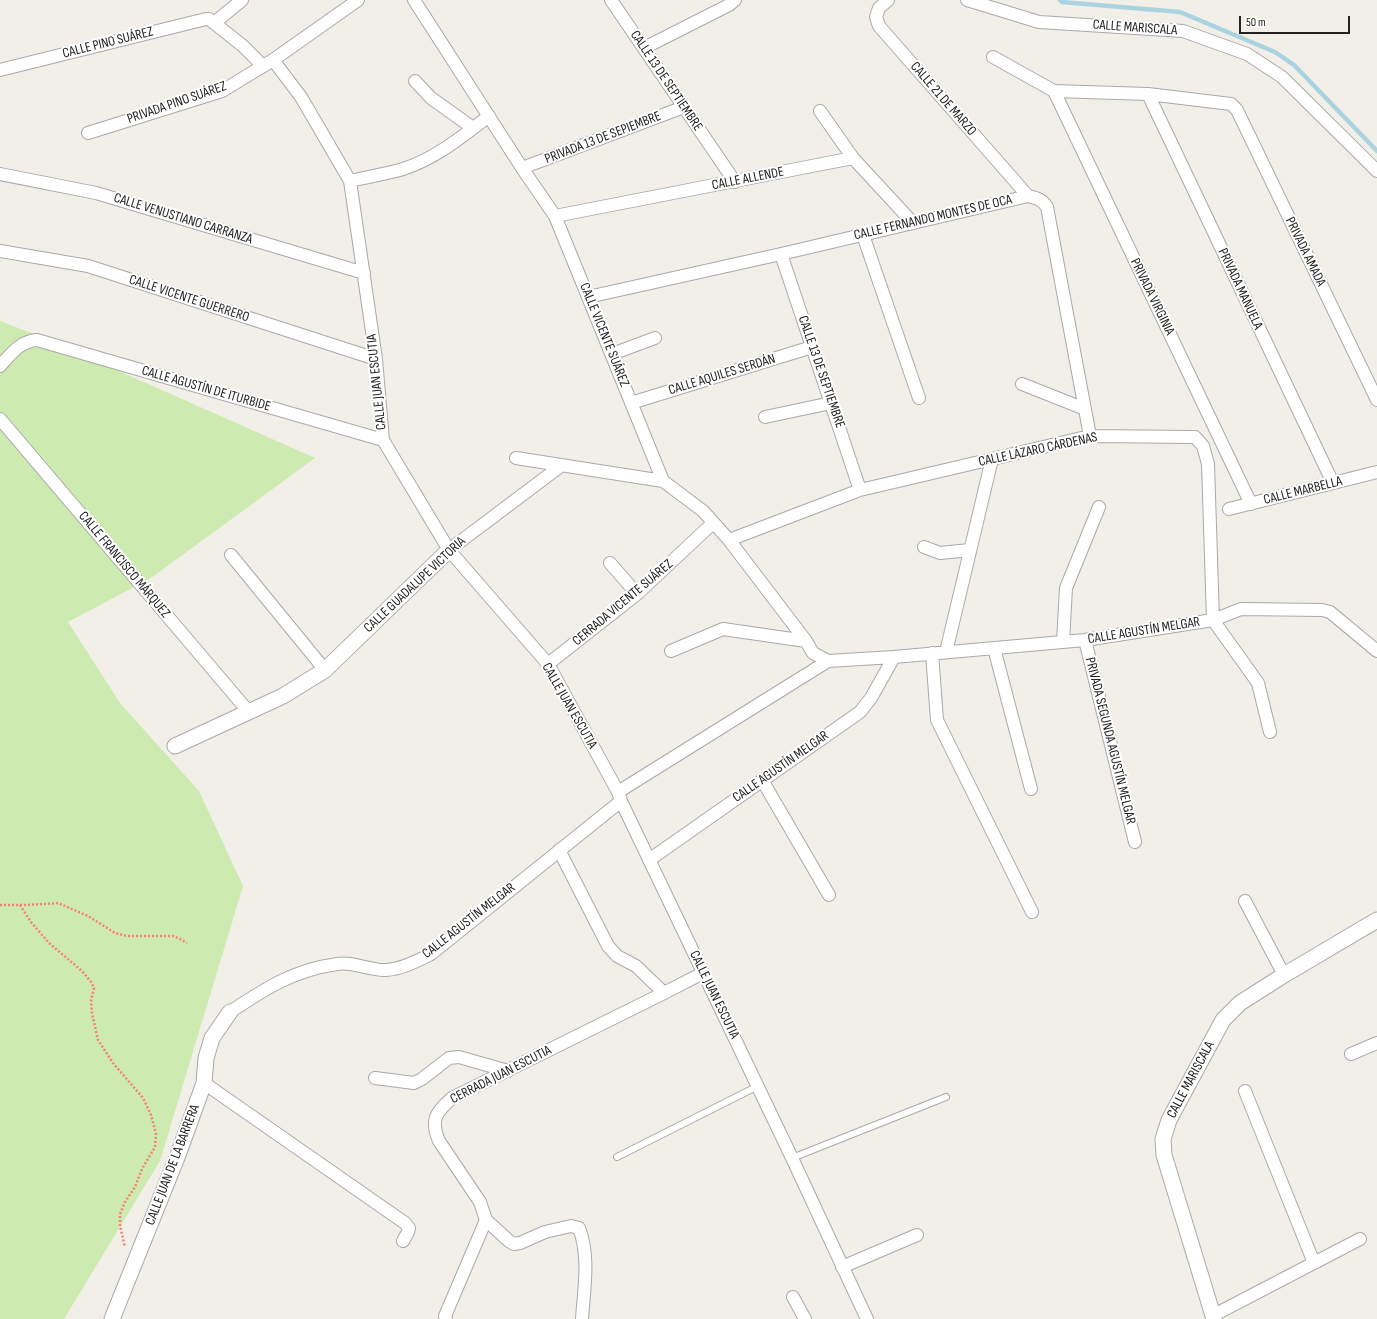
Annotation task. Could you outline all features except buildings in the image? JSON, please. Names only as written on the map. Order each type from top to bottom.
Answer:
[{"type":"street","points":[[242,0],[214,23],[243,46],[268,63]]},
{"type":"street","name":"PRIVADA PINO SUÁREZ","points":[[88,133],[222,91],[268,63],[358,0]]},
{"type":"street","name":"CALLE VICENTE SUÁREZ","points":[[414,0],[522,168],[555,216],[663,481]]},
{"type":"street","name":"CALLE 13 DE SEPTIEMBRE","points":[[611,0],[735,182]]},
{"type":"street","points":[[644,48],[735,0]]},
{"type":"street","name":"CALLE 21 DE MARZO","points":[[888,0],[880,8],[876,17],[879,26],[1028,196]]},
{"type":"street","name":"CALLE MARISCALA","points":[[967,0],[1039,22],[1183,31],[1247,54],[1282,77],[1377,171]]},
{"type":"street","name":"CALLE PINO SUÁREZ","points":[[0,70],[202,19],[209,19],[214,23]]},
{"type":"street","points":[[993,57],[1054,91],[1148,94]]},
{"type":"street","name":"CALLE JUAN ESCUTIA","points":[[268,63],[301,97],[350,181],[376,359],[383,440],[449,550],[548,664],[620,797],[867,1319]]},
{"type":"street","points":[[415,81],[431,98],[473,128]]},
{"type":"street","name":"PRIVADA VIRGINIA","points":[[1054,91],[1251,504]]},
{"type":"street","name":"PRIVADA AMADA","points":[[1148,94],[1231,104],[1237,110],[1377,400]]},
{"type":"street","name":"PRIVADA MANUELA","points":[[1148,94],[1333,483]]},
{"type":"street","name":"PRIVADA 13 DE SEPIEMBRE","points":[[522,168],[684,107]]},
{"type":"street","points":[[820,111],[853,158],[913,223]]},
{"type":"street","points":[[350,181],[404,169],[423,161],[454,142],[489,116]]},
{"type":"street","name":"CALLE ALLENDE","points":[[555,216],[853,158]]},
{"type":"street","name":"CALLE VENUSTIANO CARRANZA","points":[[0,174],[96,193],[364,273]]},
{"type":"street","name":"CALLE FERNANDO MONTES DE OCA","points":[[588,297],[781,254],[1028,196],[1044,202],[1047,207],[1090,436]]},
{"type":"street","points":[[863,235],[919,398]]},
{"type":"street","name":"CALLE VICENTE GUERRERO","points":[[0,251],[88,266],[376,359]]},
{"type":"street","name":"CALLE 13 DE SEPTIEMBRE","points":[[781,254],[860,490]]},
{"type":"street","points":[[612,354],[655,338]]},
{"type":"street","name":"CALLE AGUSTÍN DE ITURBIDE","points":[[0,366],[20,345],[28,340],[37,340],[383,440]]},
{"type":"street","name":"CALLE AQUILES SERDÁN","points":[[631,403],[812,347]]},
{"type":"street","points":[[1022,384],[1085,409]]},
{"type":"street","points":[[765,417],[831,403]]},
{"type":"street","name":"CALLE FRANCISCO MÁRQUEZ","points":[[0,419],[248,711]]},
{"type":"street","name":"CALLE LÁZARO CÁRDENAS","points":[[729,540],[860,490],[1090,436],[1195,437],[1203,446],[1208,464],[1213,620]]},
{"type":"street","points":[[516,458],[663,481],[703,511],[729,540],[806,641],[813,653],[828,661]]},
{"type":"street","points":[[946,652],[992,459]]},
{"type":"street","name":"CALLE GUADALUPE VICTORIA","points":[[175,746],[283,696],[325,670],[449,550],[562,465]]},
{"type":"street","name":"CALLE MARBELLA","points":[[1229,509],[1377,472]]},
{"type":"street","points":[[1063,642],[1066,588],[1099,506]]},
{"type":"street","name":"CERRADA VICENTE SUÁREZ","points":[[548,664],[637,594],[713,523]]},
{"type":"street","points":[[924,547],[940,553],[970,550]]},
{"type":"street","points":[[231,555],[325,670]]},
{"type":"street","points":[[610,563],[637,594]]},
{"type":"street","name":"CALLE AGUSTÍN MELGAR","points":[[230,1012],[264,989],[299,973],[339,963],[386,970],[409,965],[431,954],[559,850],[620,797],[828,661],[932,654],[1085,640],[1213,620],[1241,609],[1322,610],[1330,612],[1377,651]]},
{"type":"street","points":[[1213,620],[1258,683],[1270,732]]},
{"type":"street","points":[[671,651],[723,629],[806,641]]},
{"type":"street","name":"PRIVADA SEGUNDA AGUSTÍN MELGAR","points":[[1085,640],[1135,842]]},
{"type":"street","points":[[994,648],[1031,789]]},
{"type":"street","points":[[932,654],[937,720],[1032,912]]},
{"type":"street","name":"CALLE AGUSTÍN MELGAR","points":[[650,860],[860,712],[871,698],[894,657]]},
{"type":"street","points":[[762,780],[829,895]]},
{"type":"street","points":[[559,850],[608,946],[617,956],[636,966],[664,993]]},
{"type":"street","points":[[1245,901],[1284,975]]},
{"type":"street","name":"CALLE MARISCALA","points":[[1213,1317],[1164,1155],[1163,1139],[1169,1120],[1223,1020],[1240,1003],[1377,920]]},
{"type":"street","name":"CERRADA JUAN ESCUTIA","points":[[486,1220],[480,1202],[439,1141],[434,1131],[435,1118],[441,1107],[452,1098],[664,993],[703,972]]},
{"type":"street","name":"CALLE JUAN DE LA BARRERA","points":[[112,1319],[178,1155],[204,1083],[206,1058],[212,1038],[230,1012]]},
{"type":"street","points":[[1351,1054],[1377,1043]]},
{"type":"street","points":[[375,1078],[414,1083],[422,1079],[449,1058],[459,1057],[508,1071]]},
{"type":"street","points":[[204,1083],[405,1223],[409,1228],[403,1241]]},
{"type":"street","points":[[1244,1091],[1314,1263]]},
{"type":"street","points":[[446,1319],[445,1316],[486,1220],[514,1244],[520,1243],[545,1232],[571,1226],[579,1228],[583,1238],[585,1269],[582,1319]]},
{"type":"street","points":[[842,1267],[917,1235]]},
{"type":"street","points":[[1213,1317],[1360,1239]]},
{"type":"street","points":[[793,1297],[805,1319]]},
{"type":"lane","points":[[617,1157],[758,1086]]},
{"type":"lane","points":[[792,1158],[946,1097]]},
{"type":"path","points":[[0,905],[58,903],[88,916],[115,933],[127,936],[173,936],[187,943]]},
{"type":"path","points":[[20,905],[31,922],[49,943],[82,971],[91,982],[94,988],[91,1000],[92,1013],[98,1040],[113,1063],[144,1098],[151,1115],[156,1134],[155,1147],[142,1169],[136,1187],[125,1202],[120,1214],[120,1226],[125,1250]]},
{"type":"green space","points":[[0,321],[47,339],[315,458],[151,578],[68,622],[120,703],[199,791],[243,886],[160,1161],[64,1319],[0,1319]]},
{"type":"waterway","points":[[1060,0],[1062,2],[1180,12],[1275,52],[1294,65],[1377,151]]}]
